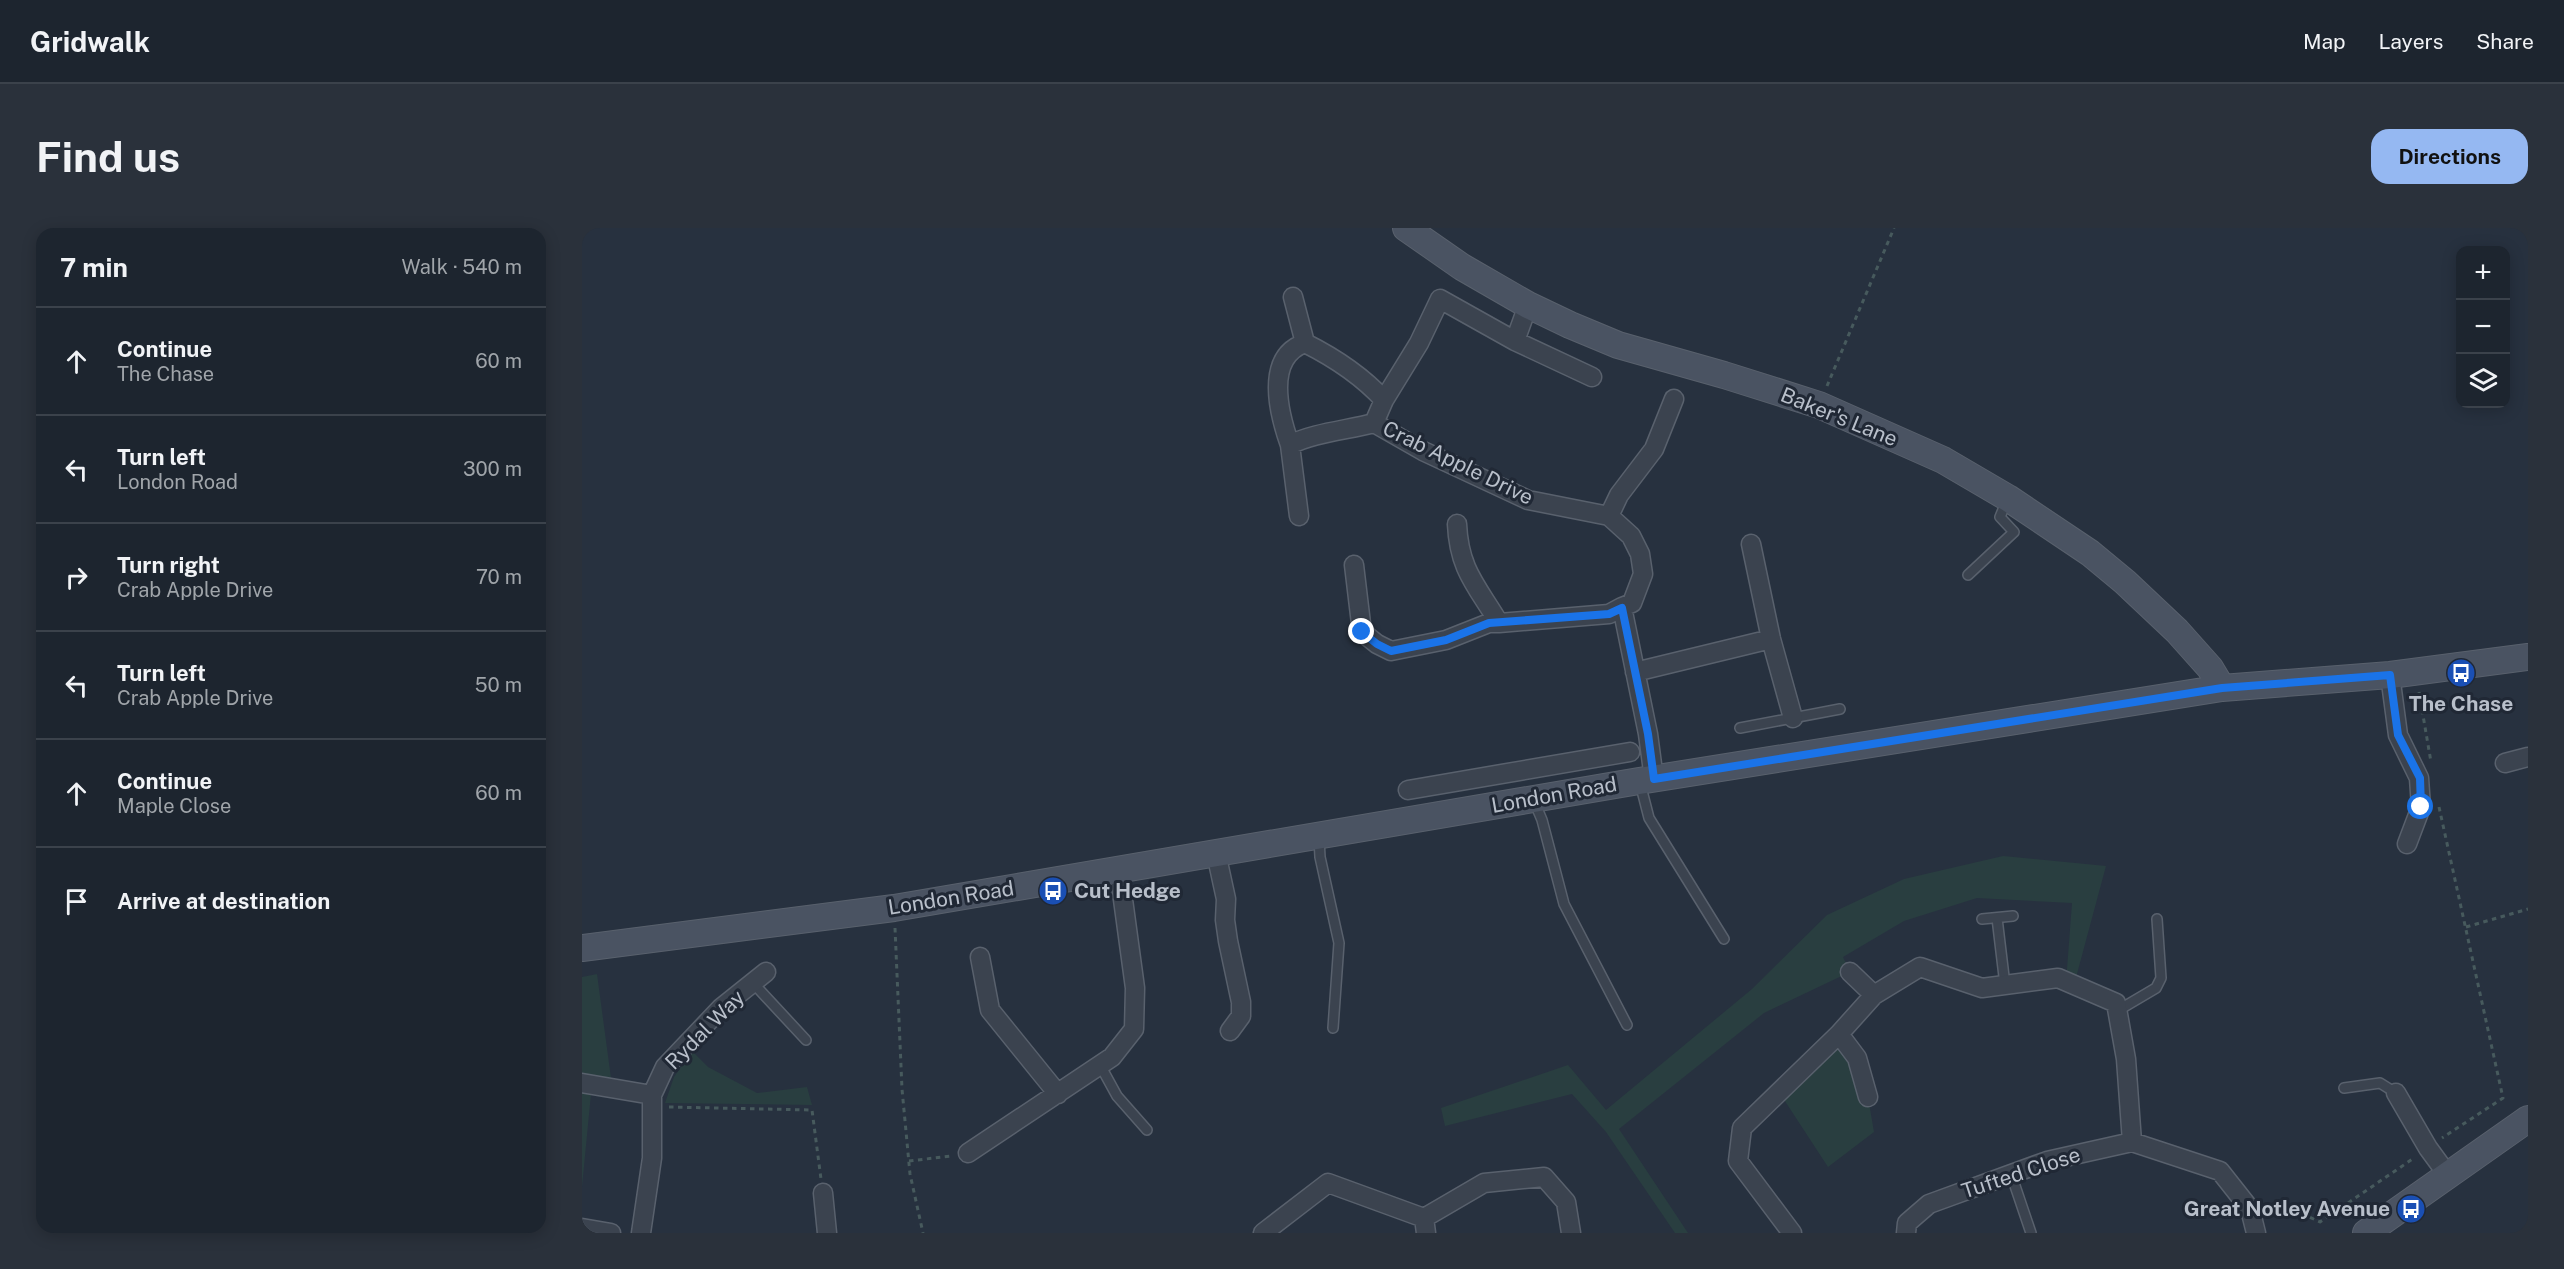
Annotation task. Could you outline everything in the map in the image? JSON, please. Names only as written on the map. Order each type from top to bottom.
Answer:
[{"type":"street","name":"Baker's Lane","points":[[1406,228],[1462,267],[1528,304],[1618,345],[1819,405],[1943,460],[2008,498],[2090,553],[2177,631],[2210,668],[2222,688]]},
{"type":"street","points":[[1293,297],[1305,343],[1295,346],[1283,359],[1277,402],[1290,445],[1299,516]]},
{"type":"street","name":"Crab Apple Drive","points":[[1290,445],[1304,438],[1353,430],[1374,423],[1384,400],[1419,343],[1440,299],[1515,341]]},
{"type":"street","points":[[1528,304],[1515,341],[1592,376]]},
{"type":"street","name":"Crab Apple Drive","points":[[1305,343],[1323,352],[1372,387],[1384,400]]},
{"type":"street","points":[[1354,566],[1362,632],[1377,644],[1391,651],[1446,640],[1489,623],[1609,614],[1632,603],[1643,574],[1640,554],[1631,536],[1609,516],[1619,495],[1653,449],[1674,399]]},
{"type":"street","name":"Crab Apple Drive","points":[[1374,423],[1423,451],[1528,500],[1609,516]]},
{"type":"street","points":[[1457,524],[1462,560],[1470,579],[1499,623]]},
{"type":"street","points":[[1751,544],[1771,639],[1793,718]]},
{"type":"street","points":[[1622,608],[1635,672],[1647,780]]},
{"type":"street","points":[[1635,672],[1771,639]]},
{"type":"street","name":"London Road","points":[[582,948],[894,908],[1538,798],[2222,688],[2390,675],[2528,657]]},
{"type":"street","points":[[2390,675],[2398,735],[2420,778],[2421,807],[2407,844]]},
{"type":"street","points":[[1407,790],[1630,752]]},
{"type":"street","points":[[2505,763],[2528,757]]},
{"type":"street","points":[[1536,768],[1538,798]]},
{"type":"street","points":[[1216,853],[1226,899],[1225,920],[1228,941],[1241,1002],[1241,1016],[1230,1032]]},
{"type":"street","points":[[968,1153],[1112,1057],[1134,1029],[1135,988],[1119,870]]},
{"type":"street","points":[[980,957],[990,1010],[1058,1094]]},
{"type":"street","points":[[1792,1233],[1738,1161],[1742,1128],[1839,1034],[1874,995],[1920,967],[1982,988],[2058,978],[2116,1004],[2126,1059],[2132,1142],[2220,1171],[2250,1209],[2256,1233]]},
{"type":"street","points":[[1850,972],[1874,995]]},
{"type":"street","name":"Rydal Way","points":[[641,1233],[652,1158],[652,1101],[665,1066],[721,1008],[760,978]]},
{"type":"street","points":[[1839,1034],[1857,1058],[1868,1097]]},
{"type":"street","points":[[582,1083],[652,1101]]},
{"type":"street","points":[[2396,1094],[2428,1148],[2447,1174]]},
{"type":"street","points":[[2366,1233],[2528,1119]]},
{"type":"street","name":"Tufted Close","points":[[1906,1233],[1907,1223],[1929,1204],[2047,1161],[2132,1142]]},
{"type":"street","points":[[1263,1233],[1328,1183],[1425,1225],[1485,1183],[1544,1177],[1566,1202],[1571,1233]]},
{"type":"street","points":[[823,1193],[827,1233]]},
{"type":"street","points":[[582,1228],[611,1233]]},
{"type":"lane","points":[[1968,575],[2014,532],[2000,517],[2008,498]]},
{"type":"lane","points":[[1740,728],[1840,709]]},
{"type":"lane","points":[[1647,780],[1649,818],[1724,939]]},
{"type":"lane","points":[[1538,798],[1564,904],[1627,1024]]},
{"type":"lane","points":[[1319,836],[1320,857],[1339,943],[1334,1028]]},
{"type":"lane","points":[[1982,919],[2013,916]]},
{"type":"lane","points":[[1997,918],[2005,985]]},
{"type":"lane","points":[[2117,1011],[2156,987],[2162,978],[2157,919]]},
{"type":"lane","points":[[760,978],[806,1040]]},
{"type":"lane","points":[[1100,1065],[1117,1095],[1147,1130]]},
{"type":"lane","points":[[2344,1088],[2380,1083],[2396,1094]]},
{"type":"lane","points":[[2011,1174],[2031,1233]]},
{"type":"path","points":[[1819,405],[1894,228]]},
{"type":"path","points":[[2416,672],[2431,765]]},
{"type":"path","points":[[2250,1209],[2305,1215],[2320,1222],[2503,1098],[2437,798]]},
{"type":"path","points":[[894,908],[902,1089],[909,1161],[923,1233]]},
{"type":"path","points":[[2466,927],[2528,909]]},
{"type":"path","points":[[652,1101],[812,1110],[823,1193]]},
{"type":"path","points":[[909,1161],[968,1153]]},
{"type":"green space","points":[[2003,856],[2106,866],[2074,985],[2066,982],[2072,903],[1977,898],[1904,921],[1843,957],[1850,972],[1764,1013],[1619,1129],[1688,1233],[1675,1233],[1606,1132],[1572,1094],[1445,1126],[1441,1108],[1568,1065],[1606,1110],[1752,989],[1827,915],[1904,879]]},
{"type":"green space","points":[[597,974],[611,1078],[582,1075],[582,977]]},
{"type":"green space","points":[[1839,1034],[1868,1097],[1874,1132],[1828,1167],[1779,1092]]},
{"type":"green space","points":[[692,1051],[708,1067],[757,1093],[807,1087],[812,1105],[665,1103],[674,1077]]},
{"type":"green space","points":[[582,1093],[591,1094],[582,1187]]},
{"type":"place","name":"The Chase","points":[[2461,673]]},
{"type":"place","name":"Cut Hedge","points":[[1053,891]]},
{"type":"place","name":"Great Notley Avenue","points":[[2411,1209]]},
{"type":"route","points":[[1362,632],[1377,644],[1391,651],[1421,647],[1446,640],[1489,623],[1609,614],[1622,608],[1648,734],[1654,779],[2010,720],[2222,688],[2390,675],[2398,735],[2420,778],[2421,807]]}]
